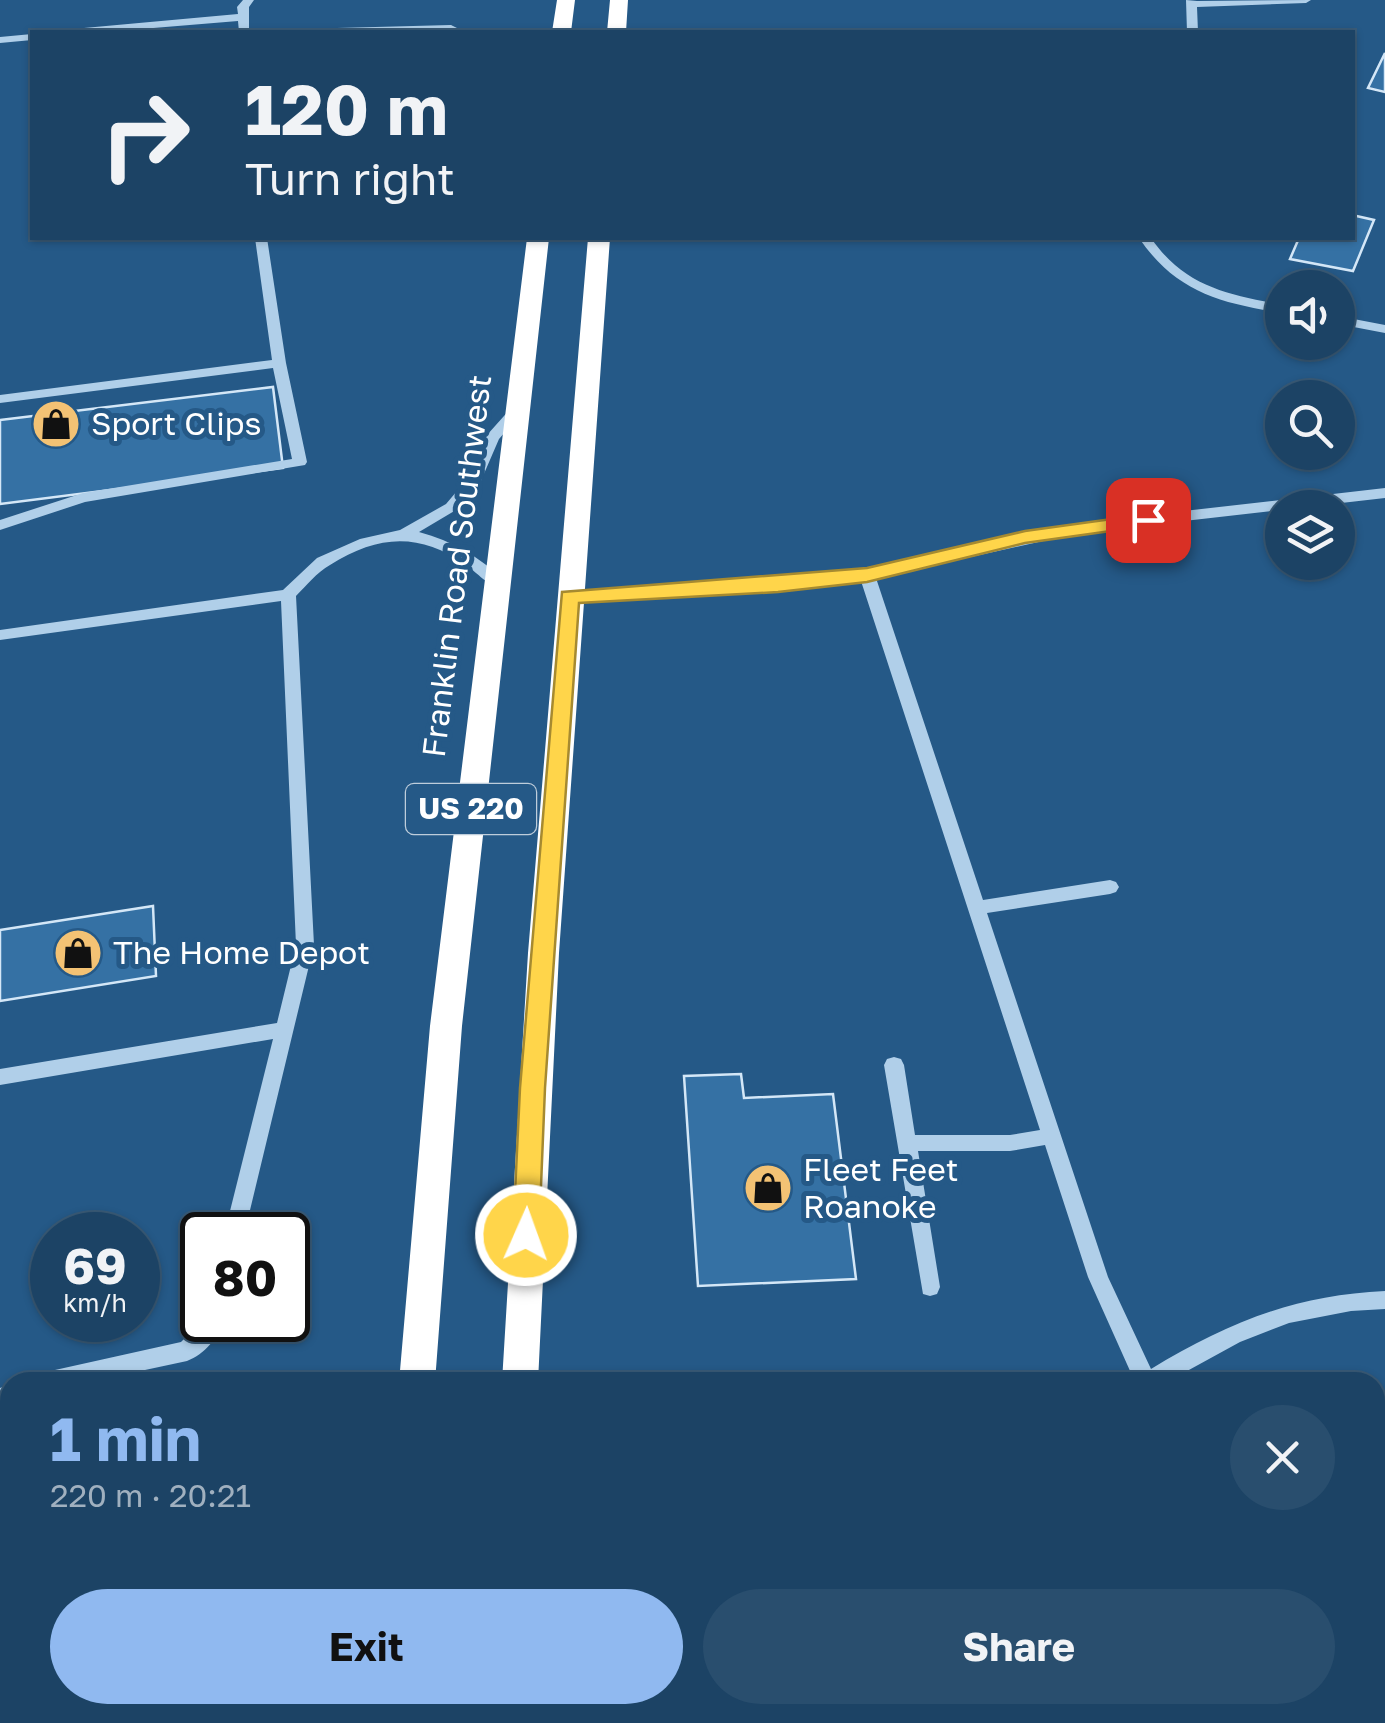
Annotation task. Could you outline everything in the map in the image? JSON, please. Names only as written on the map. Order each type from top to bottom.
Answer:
[{"type":"highway","points":[[562,30],[566,0]]},
{"type":"highway","points":[[616,30],[619,0]]},
{"type":"highway","name":"Franklin Road Southwest","points":[[418,1372],[446,1026],[538,240]]},
{"type":"highway","name":"US 220","points":[[520,1372],[532,1088],[599,240]]},
{"type":"street","points":[[244,30],[242,7],[248,0]]},
{"type":"street","points":[[1193,30],[1192,2],[1306,0]]},
{"type":"street","points":[[97,30],[243,17]]},
{"type":"street","points":[[0,40],[30,37]]},
{"type":"street","points":[[0,525],[83,498],[300,462],[279,363],[261,240]]},
{"type":"street","points":[[1146,240],[1172,274],[1190,287],[1265,305]]},
{"type":"street","points":[[1355,323],[1385,329]]},
{"type":"street","points":[[0,399],[279,363]]},
{"type":"street","points":[[0,635],[288,595],[322,562],[364,544],[405,534],[450,507],[475,480],[492,438],[518,410]]},
{"type":"street","points":[[569,597],[778,585],[867,575],[1079,528],[1385,493]]},
{"type":"street","points":[[405,534],[433,539],[465,553],[498,583]]},
{"type":"street","points":[[867,575],[1098,1277],[1143,1372]]},
{"type":"street","points":[[240,1212],[305,945],[288,595]]},
{"type":"street","points":[[976,908],[1110,887]]},
{"type":"street","points":[[0,1077],[284,1028]]},
{"type":"street","points":[[894,1066],[930,1287]]},
{"type":"street","points":[[907,1143],[1010,1142],[1052,1136]]},
{"type":"street","points":[[1164,1372],[1221,1337],[1284,1313],[1352,1300],[1385,1300]]},
{"type":"street","points":[[92,1372],[188,1351],[197,1342]]},
{"type":"building","points":[[1385,53],[1385,92],[1368,88]]},
{"type":"building","points":[[1355,216],[1374,220],[1353,270],[1290,259],[1298,240],[1355,240]]},
{"type":"building","points":[[273,387],[283,468],[0,504],[0,420]]},
{"type":"building","name":"The Home Depot","points":[[153,906],[156,976],[0,1001],[0,930]]},
{"type":"building","name":"Fleet Feet Roanoke","points":[[741,1074],[744,1098],[833,1094],[856,1279],[698,1286],[684,1076]]},
{"type":"place","name":"Sport Clips","points":[[56,424]]},
{"type":"place","name":"The Home Depot","points":[[78,953]]},
{"type":"place","name":"Fleet Feet Roanoke","points":[[768,1188]]},
{"type":"route","points":[[526,1235],[532,1088],[569,597],[778,585],[867,575],[1025,537],[1148,520]]}]
